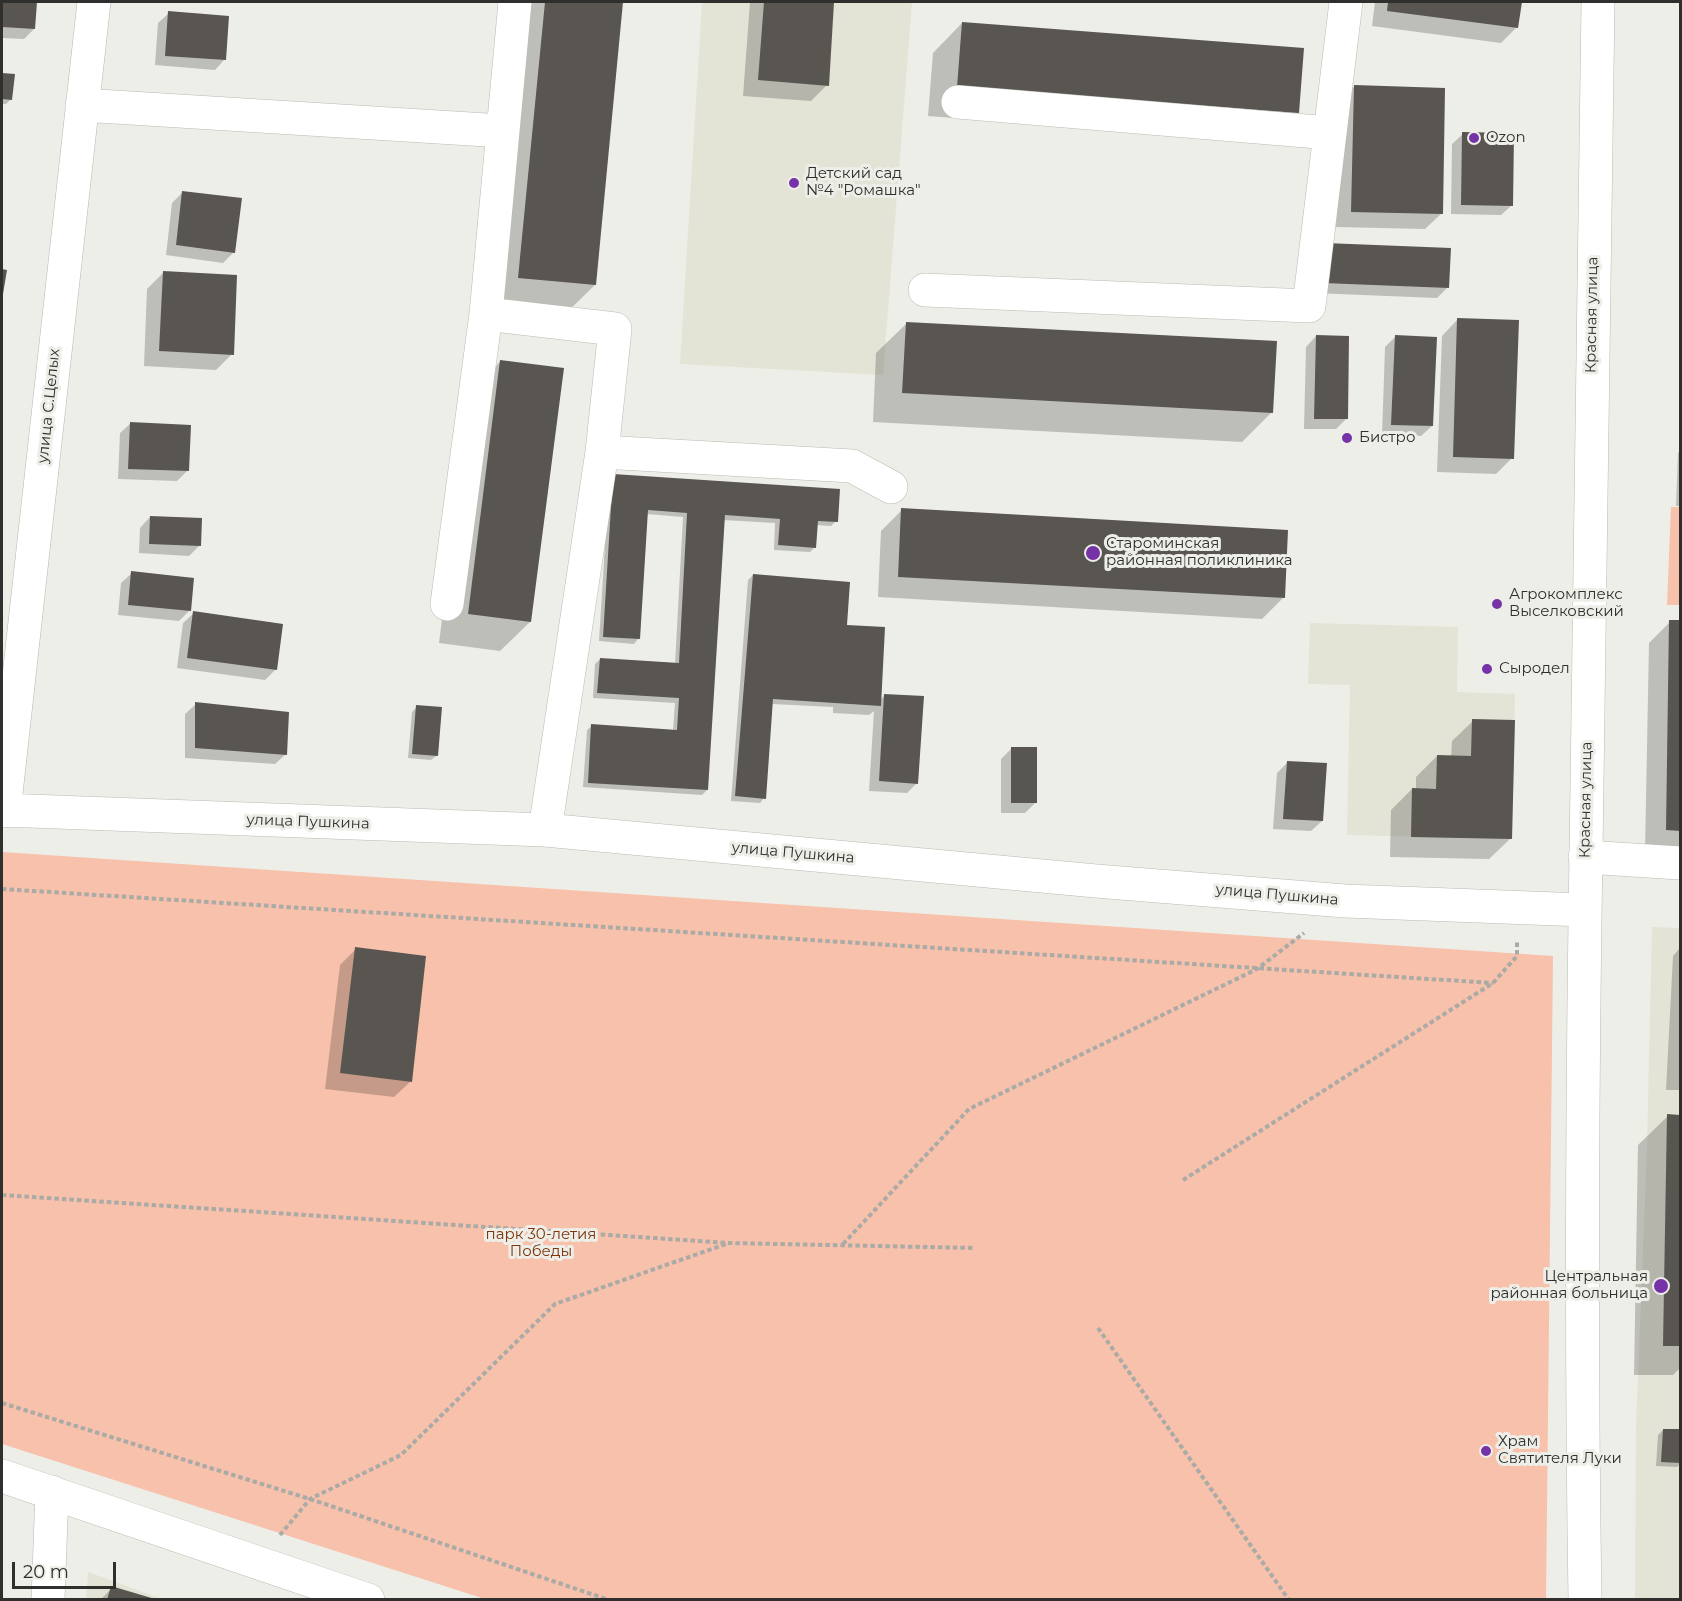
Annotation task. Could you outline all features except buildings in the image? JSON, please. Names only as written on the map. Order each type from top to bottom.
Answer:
[{"type":"street","name":"улица С.Целых","points":[[3,811],[94,2]]},
{"type":"street","points":[[447,604],[486,314],[515,2]]},
{"type":"street","points":[[925,290],[1309,306],[1346,2]]},
{"type":"street","name":"Красная улица","points":[[1585,1599],[1582,1424],[1584,910],[1588,522],[1598,2]]},
{"type":"street","points":[[958,102],[1330,133]]},
{"type":"street","points":[[82,105],[503,131]]},
{"type":"street","points":[[486,314],[615,329],[602,452],[545,830]]},
{"type":"street","points":[[602,452],[852,466],[891,487]]},
{"type":"street","name":"улица Пушкина","points":[[3,811],[545,830],[1096,881],[1345,901],[1584,910]]},
{"type":"street","points":[[1586,857],[1680,863]]},
{"type":"street","points":[[2,1476],[368,1599]]},
{"type":"street","points":[[48,1599],[52,1492]]},
{"type":"path","points":[[2,889],[1493,983]]},
{"type":"path","points":[[843,1244],[969,1109],[1257,969],[1345,901]]},
{"type":"path","points":[[1183,1180],[1493,983],[1517,956],[1519,908]]},
{"type":"path","points":[[2,1195],[729,1243],[975,1248]]},
{"type":"path","points":[[258,1562],[310,1499],[401,1455],[555,1304],[729,1243]]},
{"type":"path","points":[[1098,1328],[1289,1599]]},
{"type":"path","points":[[2,1404],[310,1499],[609,1599]]},
{"type":"shaded area","name":"Детский сад №4 \"Ромашка\"","points":[[702,2],[912,2],[883,375],[680,364]]},
{"type":"shaded area","points":[[1310,623],[1458,627],[1457,692],[1515,694],[1512,839],[1347,835],[1350,685],[1308,684]]},
{"type":"shaded area","name":"Центральная районная больница","points":[[1652,927],[1680,928],[1680,1599],[1635,1600],[1636,1426],[1647,1146]]},
{"type":"shaded area","points":[[88,1572],[162,1599],[86,1600]]},
{"type":"green space","points":[[1671,507],[1680,507],[1680,605],[1667,605]]},
{"type":"green space","name":"парк 30-летия Победы","points":[[2,852],[1553,956],[1546,1599],[485,1599],[2,1444]]},
{"type":"place","name":"Ozon","points":[[1474,138]]},
{"type":"place","name":"Детский сад №4 \"Ромашка\"","points":[[794,183]]},
{"type":"place","name":"Бистро","points":[[1347,438]]},
{"type":"place","name":"Староминская районная поликлиника","points":[[1093,553]]},
{"type":"place","name":"Агрокомплекс Выселковский","points":[[1497,604]]},
{"type":"place","name":"Сыродел","points":[[1487,669]]},
{"type":"place","name":"Центральная районная больница","points":[[1661,1286]]},
{"type":"place","name":"Храм Святителя Луки","points":[[1486,1451]]}]
